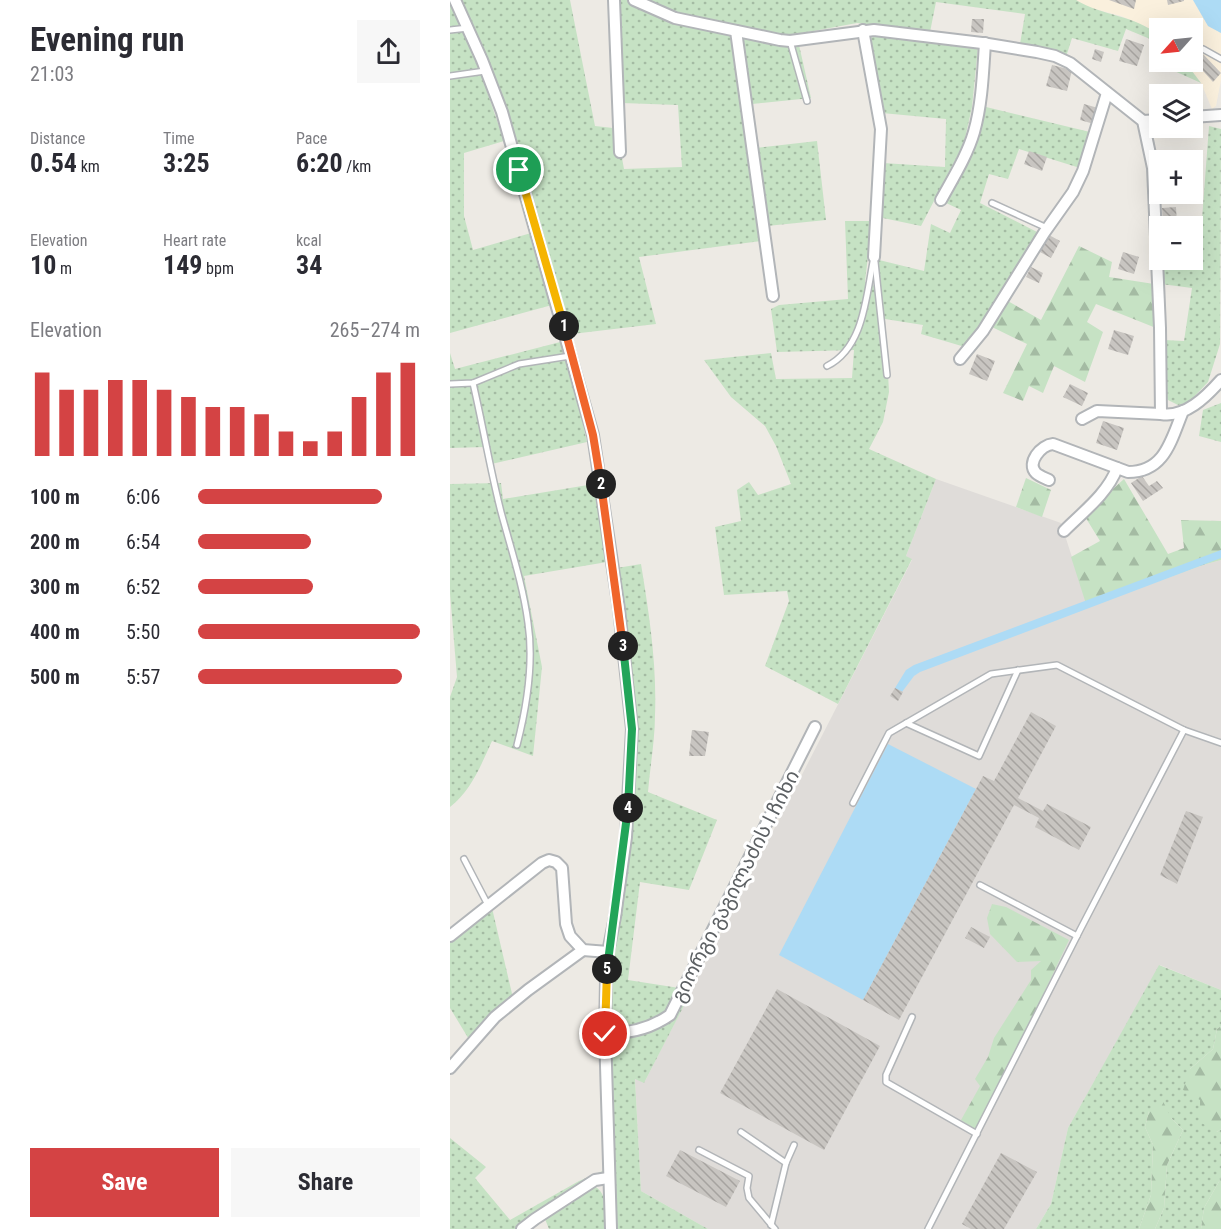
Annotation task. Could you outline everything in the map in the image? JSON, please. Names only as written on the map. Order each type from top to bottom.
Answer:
[{"type":"street","points":[[455,0],[504,122],[572,356],[593,435],[619,609],[632,729],[626,837],[608,952],[605,1034],[611,1229]]},
{"type":"street","points":[[614,0],[621,152]]},
{"type":"street","points":[[634,0],[675,18],[790,41],[874,30],[985,43],[1055,56],[1070,63],[1143,121],[1153,168],[1160,316],[1161,414]]},
{"type":"street","points":[[863,30],[881,129],[874,257]]},
{"type":"street","points":[[736,31],[773,296]]},
{"type":"street","points":[[941,200],[967,152],[974,133],[979,110],[985,43]]},
{"type":"street","points":[[960,359],[983,331],[1047,228],[1073,192],[1083,171],[1107,93]]},
{"type":"street","points":[[1203,115],[1220,112]]},
{"type":"street","points":[[1143,121],[1149,121]]},
{"type":"street","points":[[1082,419],[1097,411],[1169,416],[1207,397],[1221,380]]},
{"type":"street","points":[[1207,397],[1221,395]]},
{"type":"street","points":[[1049,480],[1037,475],[1032,465],[1039,450],[1046,445],[1053,444],[1128,472],[1138,472],[1154,466],[1161,459],[1183,411]]},
{"type":"street","points":[[1064,531],[1105,490],[1117,468]]},
{"type":"street","name":"გიორგი გაგილაძის I ჩიხი","points":[[605,1034],[617,1034],[656,1025],[670,1015],[815,727]]},
{"type":"street","points":[[450,936],[542,863],[549,860],[556,862],[562,868],[566,924],[570,936],[583,950]]},
{"type":"street","points":[[450,1068],[495,1017],[528,990],[583,950],[608,952]]},
{"type":"street","points":[[522,1229],[535,1218],[595,1180],[608,1178]]},
{"type":"lane","points":[[450,30],[468,28]]},
{"type":"lane","points":[[790,41],[807,101]]},
{"type":"lane","points":[[1203,50],[1221,59]]},
{"type":"lane","points":[[450,76],[485,71]]},
{"type":"lane","points":[[992,203],[1047,228]]},
{"type":"lane","points":[[827,366],[838,361],[849,349],[860,324],[874,257]]},
{"type":"lane","points":[[874,257],[887,375]]},
{"type":"lane","points":[[450,384],[473,383],[519,364],[572,356]]},
{"type":"lane","points":[[473,383],[528,622],[530,659],[525,713],[518,745]]},
{"type":"lane","points":[[853,803],[889,733],[991,674],[1057,665],[1184,730],[1221,743]]},
{"type":"lane","points":[[906,723],[980,756],[1018,670]]},
{"type":"lane","points":[[928,1229],[1184,730]]},
{"type":"lane","points":[[464,859],[489,907]]},
{"type":"lane","points":[[980,885],[1077,936]]},
{"type":"lane","points":[[912,1017],[886,1075],[886,1082],[977,1134]]},
{"type":"lane","points":[[741,1132],[786,1163]]},
{"type":"lane","points":[[773,1227],[786,1163],[794,1145]]},
{"type":"lane","points":[[699,1150],[749,1176],[747,1188],[749,1198],[773,1227]]},
{"type":"shaded area","points":[[1076,0],[1193,0],[1208,26],[1221,33],[1221,80],[1216,106],[1212,109],[1203,84],[1193,72],[1203,72],[1203,18],[1149,18],[1149,28],[1121,16],[1087,7]]},
{"type":"shaded area","points":[[936,479],[1061,523],[1088,607],[1221,560],[1221,990],[1160,965],[1068,1128],[1051,1204],[1036,1229],[708,1229],[641,1191],[635,1078],[644,1083],[912,560],[906,556]]},
{"type":"green space","points":[[459,0],[570,0],[595,126],[613,128],[614,155],[622,158],[624,169],[682,167],[678,105],[622,103],[620,0],[629,0],[645,11],[667,21],[733,35],[761,241],[639,257],[656,324],[572,334],[505,112]]},
{"type":"green space","points":[[642,0],[1076,0],[1149,28],[1149,39],[1126,29],[1118,51],[1072,38],[1066,57],[1020,44],[1025,14],[936,2],[930,32],[857,23],[784,35],[681,15]]},
{"type":"green space","points":[[450,3],[478,65],[504,141],[464,153],[464,216],[473,250],[531,233],[552,305],[450,333]]},
{"type":"green space","points":[[877,34],[978,47],[972,107],[964,143],[921,226],[883,218],[883,163],[945,167],[946,119],[882,113],[870,39]]},
{"type":"green space","points":[[743,36],[789,46],[799,45],[811,98],[752,104],[741,40]]},
{"type":"green space","points":[[1177,72],[1193,72],[1201,83]]},
{"type":"green space","points":[[982,106],[1090,132],[1080,168],[1019,149],[1008,179],[989,174],[980,203],[1039,233],[965,347],[921,334],[923,325],[885,319],[889,392],[883,422],[869,449],[936,479],[906,556],[912,559],[838,704],[765,666],[789,601],[787,591],[724,595],[715,527],[741,521],[737,490],[749,482],[758,495],[791,484],[776,446],[765,426],[731,397],[704,360],[771,353],[776,379],[852,378],[854,350],[777,352],[771,309],[779,305],[848,299],[845,221],[872,221],[865,282],[875,286],[879,260],[924,271],[931,224],[950,233],[961,210],[944,202],[973,151]]},
{"type":"green space","points":[[1209,126],[1221,129],[1220,344],[1208,382],[1189,402],[1178,405],[1168,400],[1164,392],[1164,340],[1184,341],[1192,288],[1161,284],[1160,270],[1203,270],[1202,216]]},
{"type":"green space","points":[[817,141],[826,220],[767,226],[756,148]]},
{"type":"green space","points":[[1079,246],[1112,262],[1109,277],[1154,284],[1156,328],[1096,304],[1087,322],[1103,332],[1085,382],[1054,366],[1043,393],[1029,386],[1023,401],[1003,393],[1027,344],[992,327],[1006,300],[1041,320]]},
{"type":"green space","points":[[564,341],[587,442],[487,465],[485,447],[450,448],[450,353],[455,369]]},
{"type":"green space","points":[[1221,403],[1221,442],[1199,436],[1203,410]]},
{"type":"green space","points":[[1026,478],[1051,490],[1042,517],[1016,507]]},
{"type":"green space","points":[[1124,479],[1168,554],[1184,548],[1181,520],[1221,521],[1221,560],[1087,607],[1071,557],[1100,541],[1084,515]]},
{"type":"green space","points":[[501,483],[503,499],[594,484],[607,562],[524,576],[542,667],[533,756],[492,741],[470,785],[450,807],[450,697],[457,677],[450,593],[450,484]]},
{"type":"green space","points":[[641,564],[655,677],[655,724],[648,792],[717,820],[689,890],[640,882],[628,980],[692,990],[644,1083],[635,1079],[641,1191],[708,1229],[617,1229],[611,1095],[610,994],[616,916],[633,803],[636,727],[626,620],[617,568]]},
{"type":"green space","points":[[992,904],[1006,907],[1069,940],[978,1132],[961,1120],[980,1086],[975,1079],[988,1057],[994,1038],[1031,980],[1031,970],[1041,961],[1017,962],[990,934],[987,918]]},
{"type":"green space","points":[[492,908],[513,998],[470,1041],[450,1008],[450,939]]},
{"type":"green space","points":[[1159,965],[1221,990],[1221,1026],[1217,1029],[1213,1049],[1190,1069],[1201,1100],[1217,1132],[1221,1129],[1221,1178],[1204,1208],[1201,1229],[1155,1229],[1164,1208],[1167,1165],[1183,1130],[1171,1118],[1149,1111],[1145,1127],[1153,1145],[1151,1195],[1139,1229],[1036,1229],[1051,1204],[1068,1128]]},
{"type":"green space","points":[[1221,1026],[1221,1129],[1217,1132],[1200,1122],[1200,1100],[1183,1090],[1190,1069],[1213,1049],[1217,1029]]},
{"type":"green space","points":[[1162,1099],[1171,1118],[1183,1130],[1167,1165],[1164,1208],[1155,1229],[1139,1229],[1151,1195],[1153,1145],[1145,1127],[1149,1111]]},
{"type":"green space","points":[[450,1138],[486,1167],[475,1178],[510,1220],[579,1181],[605,1170],[517,1229],[450,1229]]},
{"type":"green space","points":[[1221,1178],[1221,1229],[1201,1229],[1204,1208]]},
{"type":"green space","points":[[594,1186],[599,1189],[604,1199],[608,1229],[549,1229],[545,1219]]},
{"type":"water","points":[[1193,0],[1221,0],[1221,33],[1208,26]]},
{"type":"water","points":[[1221,550],[1221,558],[920,672],[902,692],[895,688],[906,670],[914,665]]},
{"type":"water","points":[[888,744],[976,789],[863,1000],[779,955]]},
{"type":"building","points":[[1109,0],[1136,0],[1134,9]]},
{"type":"building","points":[[1167,0],[1184,0],[1184,1],[1168,5]]},
{"type":"building","points":[[972,19],[984,19],[983,33],[971,32]]},
{"type":"building","points":[[1126,39],[1144,45],[1137,66],[1119,61]]},
{"type":"building","points":[[1095,49],[1104,52],[1101,62],[1092,59]]},
{"type":"building","points":[[1203,54],[1221,73],[1213,82],[1203,71]]},
{"type":"building","points":[[1052,65],[1072,70],[1067,91],[1046,86]]},
{"type":"building","points":[[1084,104],[1098,108],[1094,124],[1080,120]]},
{"type":"building","points":[[1029,151],[1047,157],[1042,171],[1024,164]]},
{"type":"building","points":[[1176,207],[1176,216],[1162,216],[1162,208]]},
{"type":"building","points":[[1049,235],[1060,241],[1051,258],[1040,252]]},
{"type":"building","points":[[1123,252],[1139,257],[1134,274],[1118,269]]},
{"type":"building","points":[[1031,267],[1043,273],[1039,283],[1026,277]]},
{"type":"building","points":[[1114,330],[1134,336],[1128,355],[1108,349]]},
{"type":"building","points":[[977,354],[995,361],[987,381],[969,374]]},
{"type":"building","points":[[1070,384],[1088,393],[1082,406],[1063,397]]},
{"type":"building","points":[[1103,421],[1124,428],[1117,450],[1096,443]]},
{"type":"building","points":[[1142,476],[1149,486],[1157,481],[1163,488],[1143,501],[1131,483]]},
{"type":"building","points":[[895,688],[903,692],[898,701],[890,696]]},
{"type":"building","points":[[1031,712],[1056,726],[1018,798],[1043,811],[1047,804],[1091,827],[1079,850],[1035,827],[1039,818],[1014,805],[899,1020],[863,1000],[983,776],[994,781]]},
{"type":"building","points":[[692,730],[709,732],[705,756],[689,756]]},
{"type":"building","points":[[1186,811],[1203,817],[1177,884],[1160,875]]},
{"type":"building","points":[[971,927],[990,937],[984,948],[965,938]]},
{"type":"building","points":[[777,989],[880,1046],[824,1150],[720,1093]]},
{"type":"building","points":[[680,1150],[740,1181],[726,1207],[666,1176]]},
{"type":"building","points":[[1001,1153],[1037,1172],[1004,1229],[971,1229],[962,1224]]},
{"type":"route","points":[[519,170],[593,435],[619,609],[632,729],[626,837],[608,952],[605,1034]]}]
